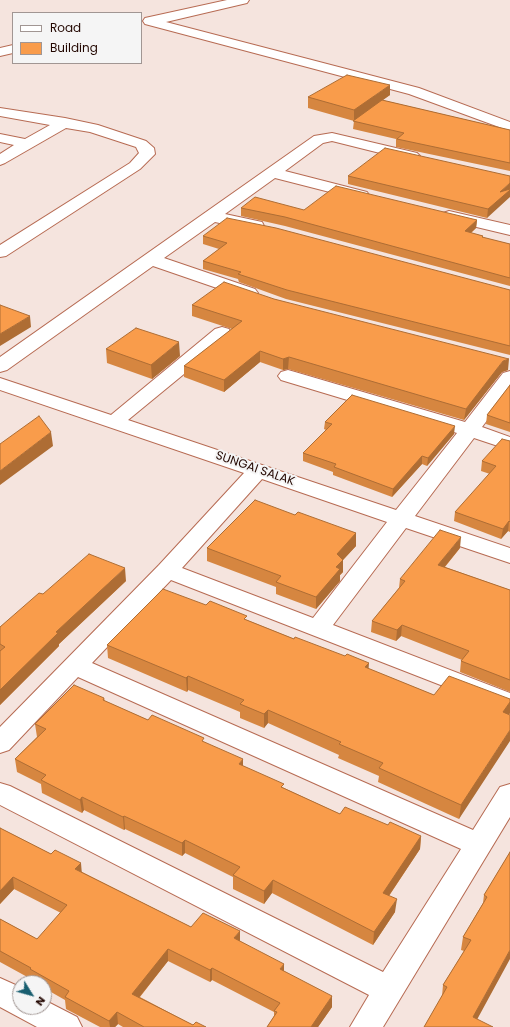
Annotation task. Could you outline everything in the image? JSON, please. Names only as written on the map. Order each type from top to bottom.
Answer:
[{"type":"street","points":[[145,22],[242,0]]},
{"type":"street","points":[[145,22],[414,91],[510,127]]},
{"type":"street","points":[[0,52],[12,49]]},
{"type":"street","points":[[0,112],[33,119],[65,122],[93,128],[140,144],[146,148],[147,154],[141,163],[0,252]]},
{"type":"street","points":[[0,160],[65,122]]},
{"type":"street","points":[[0,366],[319,139],[327,137],[424,158]]},
{"type":"street","points":[[0,138],[28,144]]},
{"type":"street","points":[[271,172],[375,199]]},
{"type":"street","points":[[435,213],[510,230]]},
{"type":"street","points":[[212,216],[272,230]]},
{"type":"street","points":[[150,258],[266,299]]},
{"type":"street","points":[[115,421],[222,333]]},
{"type":"street","points":[[317,629],[400,519],[470,430],[507,367]]},
{"type":"street","points":[[288,376],[470,430],[510,444]]},
{"type":"street","name":"SUNGAI SALAK","points":[[0,384],[115,421],[510,556]]},
{"type":"street","points":[[0,743],[76,666],[258,471]]},
{"type":"street","points":[[167,570],[510,703]]},
{"type":"street","points":[[76,666],[479,846]]},
{"type":"street","points":[[0,793],[389,990]]},
{"type":"street","points":[[366,1027],[510,794]]},
{"type":"street","points":[[0,991],[12,998]]},
{"type":"street","points":[[44,1015],[66,1027]]},
{"type":"building","points":[[347,75],[390,85],[354,110],[308,97]]},
{"type":"building","points":[[382,100],[510,130],[510,163],[397,139],[404,133],[353,121]]},
{"type":"building","points":[[385,148],[510,176],[510,183],[500,192],[510,190],[488,209],[348,176]]},
{"type":"building","points":[[336,186],[477,220],[465,231],[510,244],[510,278],[285,217],[241,208],[255,197],[304,210]]},
{"type":"building","points":[[227,218],[276,228],[510,290],[510,346],[287,290],[238,274],[241,272],[203,261],[227,243],[203,236]]},
{"type":"building","points":[[224,282],[274,299],[509,359],[503,361],[466,409],[289,357],[283,359],[260,351],[224,380],[184,366],[242,321],[192,305]]},
{"type":"building","points":[[0,305],[30,316],[0,334]]},
{"type":"building","points":[[136,328],[179,342],[151,365],[106,349]]},
{"type":"building","points":[[510,385],[510,423],[487,415]]},
{"type":"building","points":[[352,395],[455,426],[428,458],[422,456],[393,489],[334,467],[336,464],[303,453],[332,424],[325,422]]},
{"type":"building","points":[[39,416],[51,432],[0,471],[0,444]]},
{"type":"building","points":[[502,439],[510,441],[510,522],[509,521],[503,529],[455,512],[496,466],[482,461]]},
{"type":"building","points":[[255,500],[295,515],[298,512],[356,533],[337,554],[343,560],[336,567],[340,569],[316,597],[276,582],[281,576],[207,548]]},
{"type":"building","points":[[440,530],[461,537],[438,565],[510,590],[510,680],[461,661],[469,651],[402,625],[397,630],[372,621],[405,581],[400,579]]},
{"type":"building","points":[[89,554],[125,568],[56,632],[58,633],[0,690],[0,651],[5,647],[0,644],[0,627],[39,593],[43,594]]},
{"type":"building","points":[[163,589],[206,605],[210,601],[247,616],[244,619],[294,639],[295,637],[345,656],[347,654],[369,663],[365,667],[434,695],[449,676],[510,699],[510,702],[503,712],[510,715],[510,730],[461,805],[379,768],[383,763],[339,744],[341,742],[268,710],[264,714],[240,704],[244,700],[188,676],[186,678],[107,645]]},
{"type":"building","points":[[74,685],[148,720],[152,715],[204,738],[202,741],[243,759],[239,764],[284,784],[281,787],[340,814],[345,807],[388,825],[390,822],[421,836],[383,893],[397,899],[374,932],[273,880],[264,891],[233,875],[240,867],[185,840],[182,843],[82,797],[80,800],[41,780],[46,775],[15,759],[46,729],[35,724]]},
{"type":"building","points":[[0,828],[51,854],[55,850],[81,863],[75,869],[191,927],[203,913],[240,931],[234,938],[284,964],[280,969],[332,996],[311,1027],[267,1027],[277,1012],[274,1011],[280,1003],[212,968],[210,970],[168,949],[132,994],[193,1025],[196,1022],[206,1027],[144,1027],[117,1012],[109,1021],[65,997],[69,991],[52,981],[52,975],[41,975],[0,951],[0,919],[37,939],[67,905],[13,877],[0,891]]},
{"type":"building","points":[[510,852],[510,950],[473,1017],[493,1027],[424,1027],[447,987],[443,985],[471,940],[463,937],[487,897],[484,895]]}]
